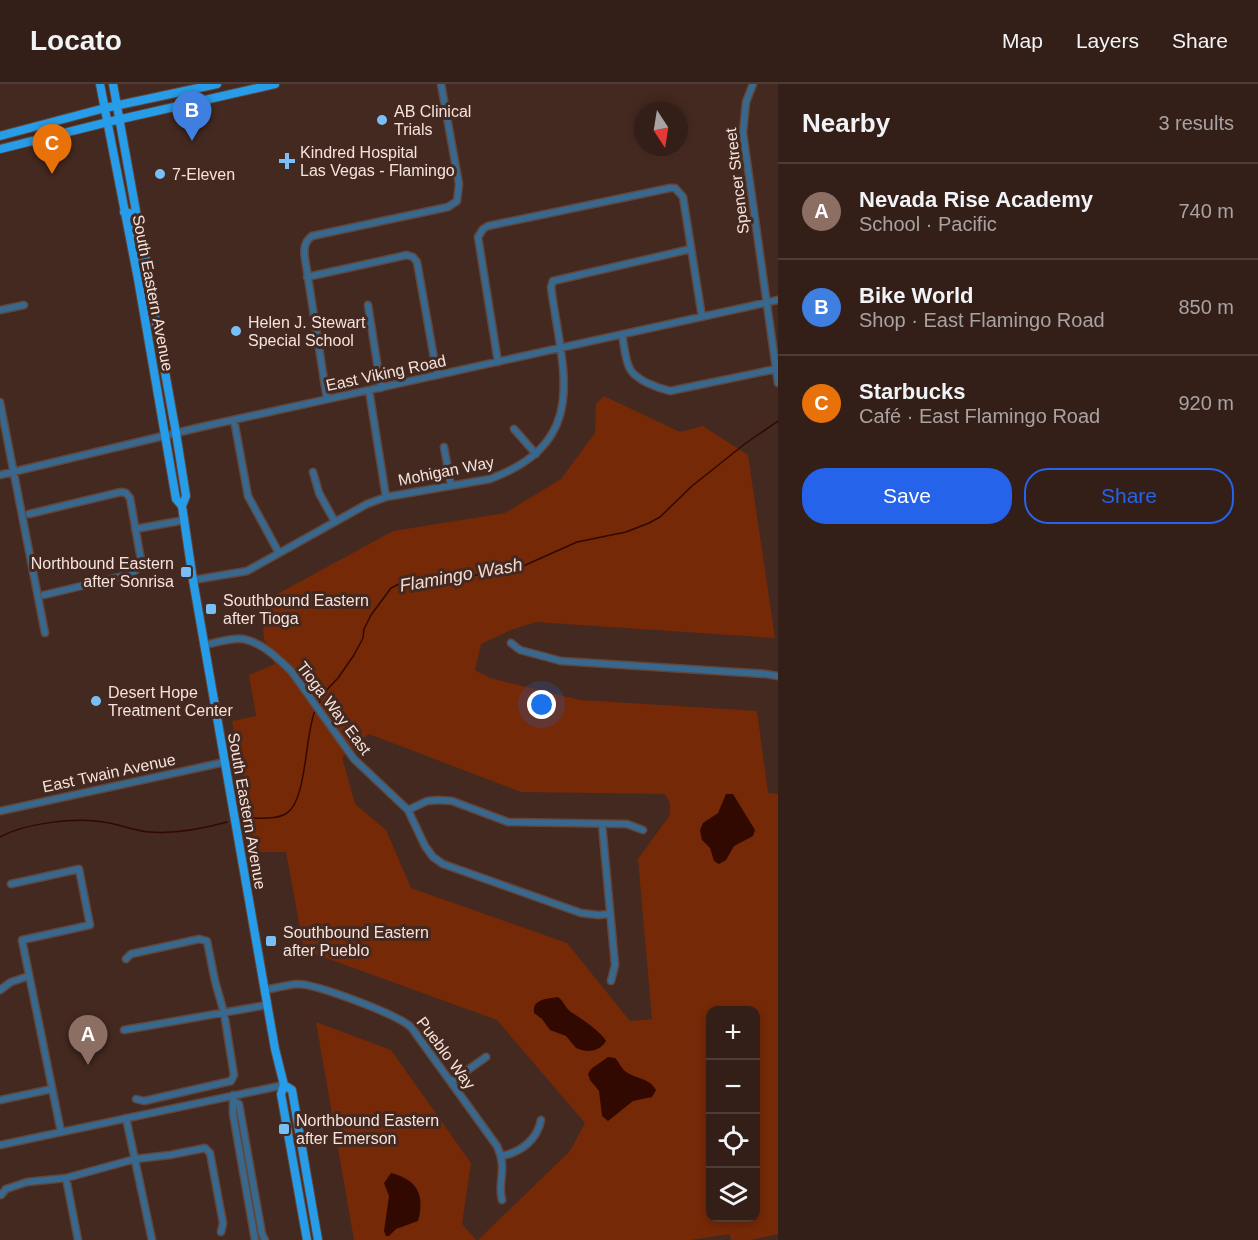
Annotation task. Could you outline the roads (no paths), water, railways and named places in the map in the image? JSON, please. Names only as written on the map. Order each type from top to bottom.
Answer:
[{"type":"main road","name":"South Eastern Avenue","points":[[100,84],[176,499],[182,506]]},
{"type":"main road","name":"South Eastern Avenue","points":[[113,84],[176,433],[186,496],[182,506],[193,580],[267,1005],[284,1085],[281,1094],[307,1240]]},
{"type":"main road","points":[[0,136],[105,108],[217,84]]},
{"type":"main road","points":[[0,149],[245,88],[275,84]]},
{"type":"main road","points":[[0,142],[9,133]]},
{"type":"main road","points":[[124,212],[129,213],[143,244]]},
{"type":"main road","points":[[126,225],[134,236],[140,254],[146,260]]},
{"type":"main road","name":"South Eastern Avenue","points":[[284,1085],[292,1090],[294,1099],[318,1240]]},
{"type":"street","points":[[327,399],[307,277],[304,249],[307,240],[312,236],[448,207],[457,201],[459,184],[441,84]]},
{"type":"street","name":"Spencer Street","points":[[753,84],[746,102],[743,133],[778,384]]},
{"type":"street","points":[[498,362],[478,237],[483,228],[499,224],[670,188],[675,189],[682,197],[702,316]]},
{"type":"street","name":"Mohigan Way","points":[[193,580],[247,571],[367,504],[386,497],[490,479],[505,473],[536,454],[555,432],[562,411],[565,381],[551,286],[553,281],[691,249]]},
{"type":"street","points":[[307,277],[406,255],[413,257],[417,262],[437,375]]},
{"type":"street","name":"East Viking Road","points":[[0,475],[327,399],[778,300]]},
{"type":"street","points":[[0,310],[24,305]]},
{"type":"street","points":[[368,305],[381,388]]},
{"type":"street","points":[[622,334],[631,372],[670,391],[776,369]]},
{"type":"street","points":[[369,390],[386,497]]},
{"type":"street","points":[[0,402],[45,633]]},
{"type":"street","points":[[234,420],[248,496],[279,553]]},
{"type":"street","points":[[514,429],[536,454]]},
{"type":"street","points":[[444,447],[451,486]]},
{"type":"street","points":[[313,472],[319,493],[335,522]]},
{"type":"street","points":[[29,514],[121,492],[126,493],[130,498],[141,560],[138,568],[131,574],[44,595]]},
{"type":"street","points":[[135,529],[184,520]]},
{"type":"street","name":"Tioga Way East","points":[[204,645],[242,639],[256,644],[280,659],[354,759],[408,810],[425,846],[433,857],[443,864],[581,913],[610,914]]},
{"type":"street","points":[[511,643],[531,654],[561,661],[778,676]]},
{"type":"street","name":"East Twain Avenue","points":[[0,811],[225,762]]},
{"type":"street","points":[[408,810],[427,801],[452,801],[508,822],[627,824],[643,830]]},
{"type":"street","points":[[602,824],[615,965],[611,981]]},
{"type":"street","points":[[11,884],[79,869],[90,925],[22,940],[61,1132]]},
{"type":"street","points":[[126,959],[131,954],[199,939],[207,941],[224,1013],[234,1076],[231,1081],[144,1101],[136,1099]]},
{"type":"street","points":[[0,990],[11,982],[29,976]]},
{"type":"street","name":"Pueblo Way","points":[[265,990],[297,984],[312,986],[403,1020],[411,1027],[452,1082],[502,1156]]},
{"type":"street","points":[[124,1030],[267,1005]]},
{"type":"street","points":[[452,1082],[486,1057]]},
{"type":"street","points":[[0,1145],[234,1098],[284,1085]]},
{"type":"street","points":[[0,1100],[52,1089]]},
{"type":"street","points":[[234,1098],[232,1105],[255,1240]]},
{"type":"street","points":[[234,1098],[239,1104],[262,1234],[265,1240]]},
{"type":"street","points":[[126,1118],[152,1240]]},
{"type":"street","points":[[502,1200],[502,1156],[515,1153],[533,1138],[539,1130],[541,1120]]},
{"type":"street","points":[[1,1195],[6,1190],[27,1182],[66,1178],[135,1159],[199,1149],[208,1150],[223,1223],[221,1232]]},
{"type":"street","points":[[66,1178],[78,1240]]},
{"type":"waterway","name":"Flamingo Wash","points":[[319,704],[323,694],[354,655],[371,615],[391,588],[399,584],[449,580],[521,567],[577,542],[626,532],[649,523],[660,517],[692,486],[746,443],[778,421]]},
{"type":"waterway","name":"Flamingo Wash","points":[[250,818],[278,817],[287,813],[294,806],[302,781],[315,711]]},
{"type":"waterway","name":"Flamingo Wash","points":[[0,837],[23,828],[51,822],[79,820],[104,822],[149,832],[188,830],[227,822]]},
{"type":"place","name":"AB Clinical Trials","points":[[382,120]]},
{"type":"place","name":"Bike World","points":[[192,141]]},
{"type":"place","name":"Kindred Hospital Las Vegas - Flamingo","points":[[287,161]]},
{"type":"place","name":"Starbucks","points":[[52,174]]},
{"type":"place","name":"7-Eleven","points":[[160,174]]},
{"type":"place","name":"Helen J. Stewart Special School","points":[[236,331]]},
{"type":"place","name":"Northbound Eastern after Sonrisa","points":[[186,572]]},
{"type":"place","name":"Southbound Eastern after Tioga","points":[[211,609]]},
{"type":"place","name":"Desert Hope Treatment Center","points":[[96,701]]},
{"type":"place","name":"Southbound Eastern after Pueblo","points":[[271,941]]},
{"type":"place","name":"Nevada Rise Academy","points":[[88,1065]]},
{"type":"place","name":"Northbound Eastern after Emerson","points":[[284,1129]]}]
